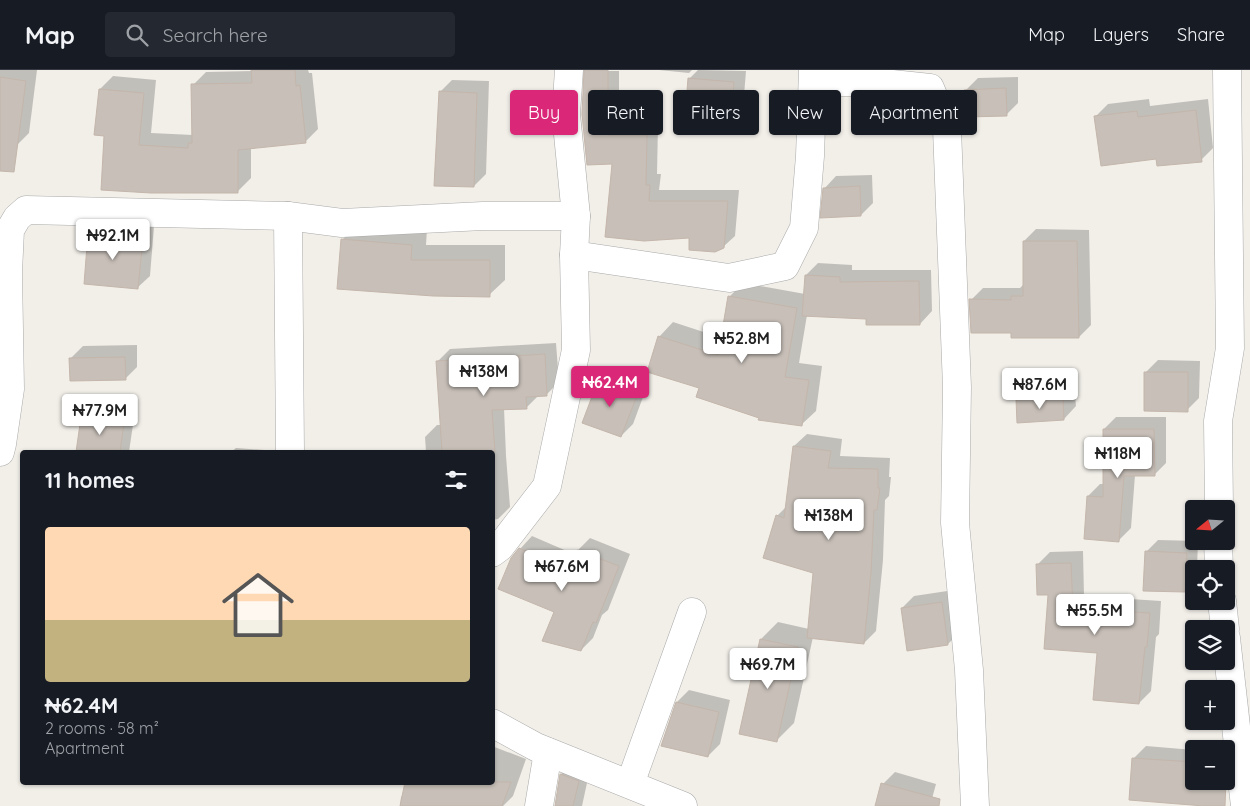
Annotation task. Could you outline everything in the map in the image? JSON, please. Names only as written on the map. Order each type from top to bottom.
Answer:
[{"type":"street","points":[[495,551],[548,486],[576,350],[574,255],[576,216],[566,114],[569,70]]},
{"type":"street","points":[[1219,500],[1218,420],[1230,348],[1227,70]]},
{"type":"street","points":[[574,255],[729,278],[785,266],[804,228],[810,156],[813,76],[930,88],[947,129],[957,387],[955,523],[969,670],[975,806]]},
{"type":"street","points":[[0,452],[10,389],[8,248],[5,230],[26,210],[288,216],[342,223],[483,216],[576,216]]},
{"type":"street","points":[[288,216],[290,450]]},
{"type":"street","points":[[630,784],[692,612]]},
{"type":"street","points":[[1230,670],[1245,806]]},
{"type":"street","points":[[495,725],[536,747],[683,806]]},
{"type":"street","points":[[539,806],[548,752]]},
{"type":"building","points":[[251,70],[295,70],[296,86],[300,85],[306,143],[238,150],[238,193],[151,193],[101,190],[104,136],[94,135],[99,89],[144,93],[139,145],[188,148],[188,143],[192,143],[191,84],[252,83]]},
{"type":"building","points":[[584,70],[608,70],[608,90],[588,90],[588,135],[647,135],[646,185],[650,185],[649,201],[728,201],[724,248],[715,252],[689,250],[689,238],[644,241],[605,237],[612,164],[587,165],[582,114]]},
{"type":"building","points":[[0,77],[26,81],[14,172],[0,171]]},
{"type":"building","points":[[688,78],[734,82],[733,90],[687,90]]},
{"type":"building","points":[[1006,88],[1007,116],[977,117],[977,90],[964,90]]},
{"type":"building","points":[[439,91],[477,93],[474,187],[434,186]]},
{"type":"building","points":[[1196,110],[1202,162],[1157,166],[1156,159],[1101,166],[1094,116],[1137,111],[1138,117]]},
{"type":"building","points":[[860,186],[861,216],[820,218],[823,188]]},
{"type":"building","points":[[88,233],[143,238],[138,289],[84,284]]},
{"type":"building","points":[[341,239],[412,245],[411,260],[490,260],[490,297],[433,296],[337,289]]},
{"type":"building","points":[[1023,241],[1077,241],[1079,338],[1011,338],[1011,333],[971,333],[969,299],[1011,300],[1011,296],[1023,296]]},
{"type":"building","points":[[805,275],[840,277],[840,282],[919,281],[920,325],[866,325],[866,319],[802,316]]},
{"type":"building","points":[[728,296],[797,308],[785,377],[809,380],[802,426],[758,420],[759,418],[696,397],[699,388],[647,372],[658,336],[718,355]]},
{"type":"building","points":[[545,354],[547,396],[526,397],[527,409],[492,410],[495,450],[442,450],[436,361]]},
{"type":"building","points":[[125,357],[126,380],[70,381],[69,358]]},
{"type":"building","points":[[1144,372],[1188,372],[1188,412],[1144,411]]},
{"type":"building","points":[[599,378],[638,393],[621,437],[582,423]]},
{"type":"building","points":[[1063,396],[1064,420],[1017,423],[1016,399]]},
{"type":"building","points":[[81,417],[124,423],[120,450],[76,450]]},
{"type":"building","points":[[1103,429],[1154,429],[1155,476],[1124,476],[1119,542],[1084,539],[1087,496],[1103,497]]},
{"type":"building","points":[[793,446],[831,451],[828,468],[878,469],[878,488],[880,488],[877,510],[874,510],[871,573],[864,644],[807,638],[813,573],[763,558],[776,515],[784,518]]},
{"type":"building","points":[[519,548],[570,569],[577,550],[619,566],[596,623],[593,622],[581,651],[542,641],[554,612],[498,589],[511,558]]},
{"type":"building","points":[[1145,551],[1187,553],[1187,560],[1185,560],[1185,592],[1143,591]]},
{"type":"building","points":[[1071,563],[1073,608],[1150,613],[1139,704],[1093,700],[1097,653],[1044,649],[1048,595],[1037,595],[1036,564]]},
{"type":"building","points":[[942,602],[948,645],[907,651],[901,608]]},
{"type":"building","points":[[760,639],[798,647],[777,742],[739,734]]},
{"type":"building","points":[[676,702],[719,712],[708,757],[661,746]]},
{"type":"building","points":[[1132,758],[1185,761],[1185,790],[1226,790],[1225,806],[1129,800]]},
{"type":"building","points":[[560,774],[579,781],[573,806],[555,806]]},
{"type":"building","points":[[495,782],[511,782],[502,806],[400,806],[404,785],[495,785]]},
{"type":"building","points":[[881,783],[940,799],[939,806],[875,806]]}]
